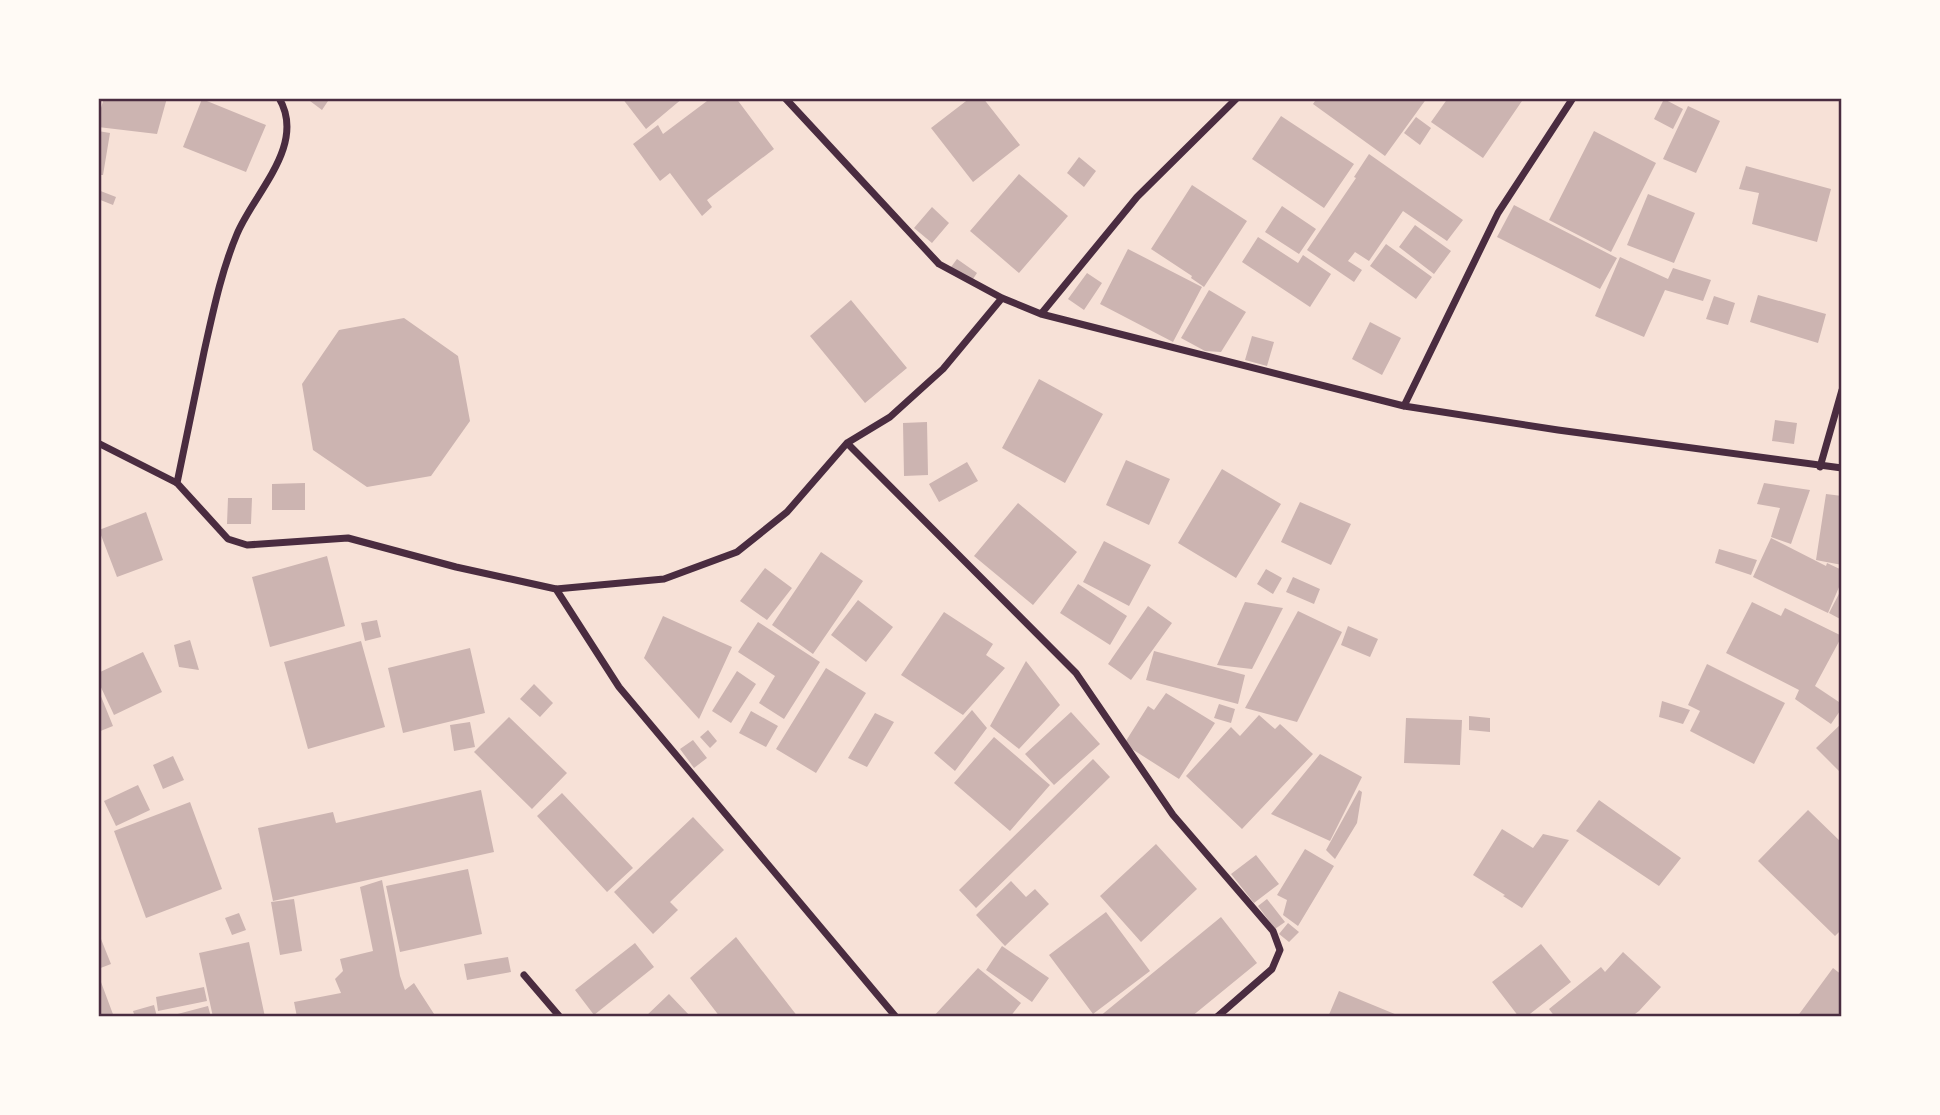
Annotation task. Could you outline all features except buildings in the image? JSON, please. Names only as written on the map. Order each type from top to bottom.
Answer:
[{"type":"street","points":[[177,483],[218,288],[237,232],[277,164],[287,131],[284,106],[279,98]]},
{"type":"street","points":[[785,98],[939,264],[1002,298],[1041,314],[1404,406],[1558,430],[1842,468]]},
{"type":"street","points":[[1041,314],[1137,197],[1237,98]]},
{"type":"street","points":[[1404,406],[1498,213],[1573,98]]},
{"type":"street","points":[[98,443],[177,483],[228,539],[247,545],[348,538],[456,567],[556,589],[664,579],[737,552],[788,512],[847,443],[890,417],[943,369],[1002,298]]},
{"type":"street","points":[[1820,467],[1842,390]]},
{"type":"street","points":[[847,443],[1076,673],[1173,815],[1273,931],[1280,950],[1272,969],[1217,1017]]},
{"type":"street","points":[[556,589],[619,687],[896,1017]]},
{"type":"street","points":[[524,975],[560,1017]]}]
